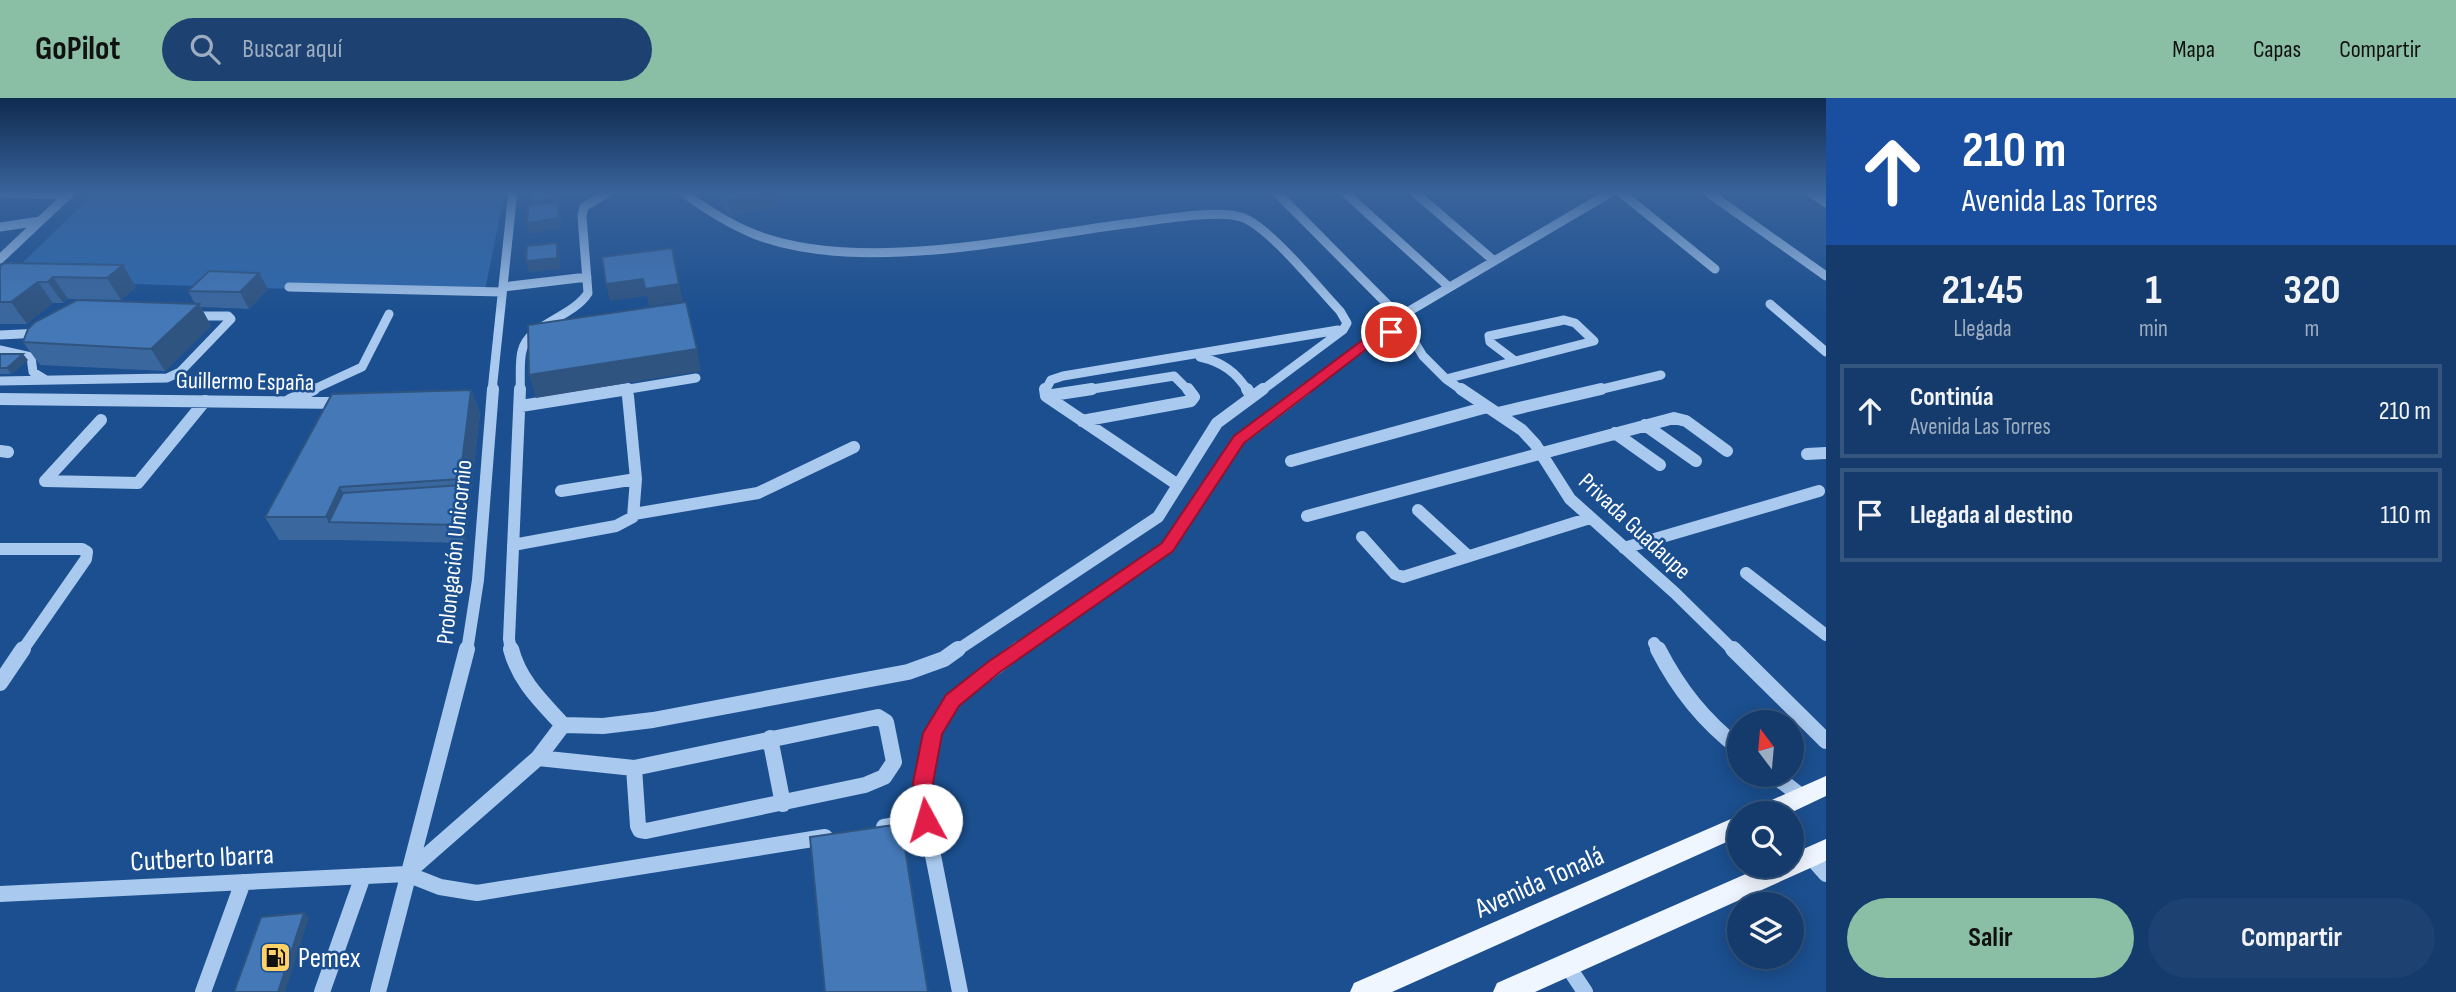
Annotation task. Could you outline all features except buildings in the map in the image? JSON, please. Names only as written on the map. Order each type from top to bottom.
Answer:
[{"type":"main road","points":[[1793,801],[1826,786]]},
{"type":"main road","name":"Avenida Tonalá","points":[[1363,992],[1727,831]]},
{"type":"main road","points":[[1506,992],[1809,862]]},
{"type":"street","points":[[0,259],[28,233]]},
{"type":"street","name":"Prolongación Unicornio","points":[[378,992],[471,634],[478,580],[484,404],[503,289],[509,233]]},
{"type":"street","points":[[583,233],[588,293],[580,307],[537,331],[524,343],[509,622],[511,659],[522,678],[563,726],[603,726],[653,720],[922,669],[954,653],[1158,517],[1217,423],[1343,330],[1346,323],[1340,310],[1265,233]]},
{"type":"street","points":[[755,233],[776,241],[864,254],[924,251],[1062,233]]},
{"type":"street","name":"Privada Guadaupe","points":[[1318,233],[1404,316],[1423,356],[1446,379],[1522,430],[1535,443],[1570,499],[1675,593],[1826,741]]},
{"type":"street","points":[[1390,233],[1450,287]]},
{"type":"street","points":[[1461,233],[1493,260]]},
{"type":"street","points":[[960,992],[926,820],[923,783],[932,733],[952,700],[994,667],[1167,547],[1239,440],[1377,335],[1391,332],[1404,316],[1540,233]]},
{"type":"street","points":[[1670,233],[1715,269]]},
{"type":"street","points":[[1765,233],[1826,276]]},
{"type":"street","points":[[289,287],[503,289],[587,277]]},
{"type":"street","points":[[1770,304],[1826,352]]},
{"type":"street","points":[[286,402],[362,366],[389,314]]},
{"type":"street","points":[[0,381],[167,377],[180,372],[231,319],[228,316],[176,316]]},
{"type":"street","points":[[1446,379],[1594,341],[1574,323],[1564,320],[1489,336],[1490,342],[1515,361]]},
{"type":"street","points":[[0,335],[35,334],[53,325]]},
{"type":"street","points":[[1178,485],[1046,396],[1047,384],[1063,376],[1343,330]]},
{"type":"street","points":[[0,350],[31,357],[33,372],[47,380]]},
{"type":"street","points":[[1189,355],[1225,364],[1239,375],[1252,397]]},
{"type":"street","points":[[1292,461],[1492,410],[1661,375]]},
{"type":"street","points":[[1046,396],[1174,376],[1180,379],[1194,397],[1191,401],[1082,421]]},
{"type":"street","points":[[521,406],[696,378]]},
{"type":"street","points":[[513,545],[630,521],[634,514],[636,479],[628,396]]},
{"type":"street","name":"Guillermo España","points":[[0,399],[354,403]]},
{"type":"street","points":[[101,420],[45,481],[138,483],[205,401]]},
{"type":"street","points":[[1307,516],[1679,418],[1727,452]]},
{"type":"street","points":[[1645,425],[1696,461]]},
{"type":"street","points":[[1615,433],[1660,465]]},
{"type":"street","points":[[634,514],[758,493],[854,447]]},
{"type":"street","points":[[1807,454],[1826,453]]},
{"type":"street","points":[[561,491],[636,479]]},
{"type":"street","points":[[1624,548],[1819,491]]},
{"type":"street","points":[[1418,510],[1468,556]]},
{"type":"street","points":[[1362,537],[1398,577],[1408,577],[1590,518]]},
{"type":"street","points":[[0,549],[82,549],[87,552],[86,559],[0,683]]},
{"type":"street","points":[[1746,573],[1826,635]]},
{"type":"street","points":[[1654,643],[1684,697],[1701,718],[1727,739]]},
{"type":"street","points":[[538,758],[634,768],[878,717],[886,722],[893,755],[891,769],[874,783],[652,830],[640,830],[634,768]]},
{"type":"street","points":[[563,726],[538,758],[407,873],[440,887],[477,893],[845,833]]},
{"type":"street","points":[[771,738],[783,804]]},
{"type":"street","points":[[1791,788],[1802,797]]},
{"type":"street","points":[[872,829],[926,820]]},
{"type":"street","name":"Cutberto Ibarra","points":[[0,894],[407,873]]},
{"type":"street","points":[[322,992],[363,876]]},
{"type":"street","points":[[203,992],[243,881]]},
{"type":"street","points":[[1567,965],[1585,992]]},
{"type":"shaded area","points":[[53,233],[497,233],[484,295],[5,280]]},
{"type":"place","name":"Pemex","points":[[275,957]]},
{"type":"route","points":[[926,820],[923,783],[932,733],[952,700],[994,667],[1167,547],[1239,440],[1377,335],[1391,332]]}]
